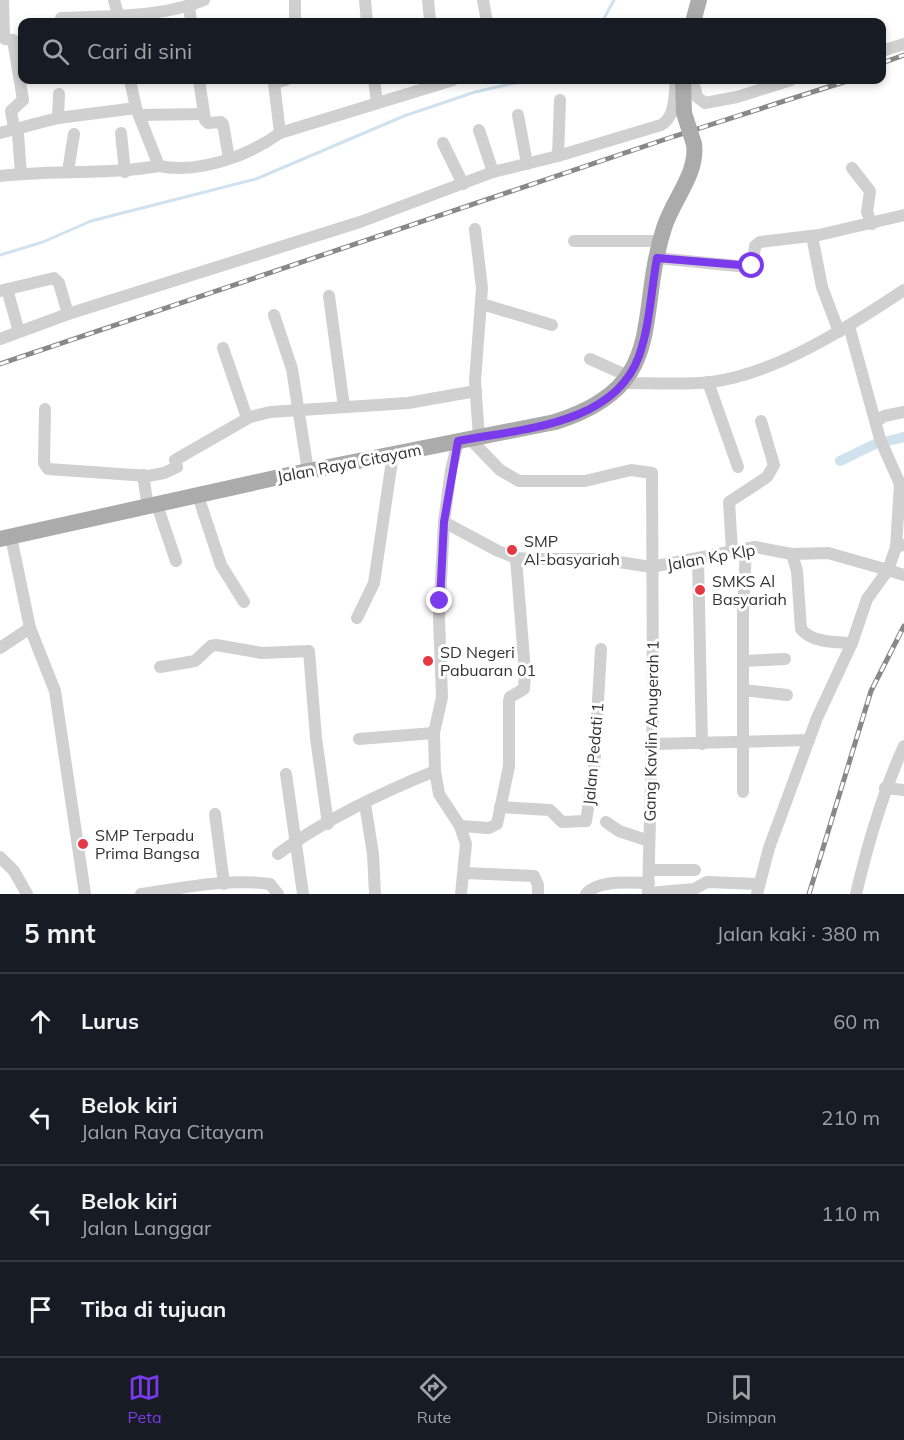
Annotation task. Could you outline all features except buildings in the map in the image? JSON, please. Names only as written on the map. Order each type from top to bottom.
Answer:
[{"type":"main road","points":[[694,18],[699,0]]},
{"type":"main road","name":"Jalan Raya Citayam","points":[[6,538],[308,471],[555,422],[580,414],[599,404],[626,380],[639,356],[645,334],[658,249],[696,155],[684,113],[683,84]]},
{"type":"street","points":[[3,0],[5,39],[18,39]]},
{"type":"street","points":[[114,0],[120,18]]},
{"type":"street","points":[[125,18],[189,6],[204,0]]},
{"type":"street","points":[[295,0],[295,18]]},
{"type":"street","points":[[365,0],[367,18]]},
{"type":"street","points":[[428,0],[430,18]]},
{"type":"street","points":[[483,0],[486,18]]},
{"type":"street","points":[[189,6],[191,18]]},
{"type":"street","points":[[886,50],[904,44]]},
{"type":"street","points":[[21,174],[16,131],[11,111],[23,100],[22,84]]},
{"type":"street","points":[[131,84],[138,112],[159,166]]},
{"type":"street","points":[[199,84],[203,114],[208,123],[221,122],[223,124],[229,158]]},
{"type":"street","points":[[274,84],[280,133]]},
{"type":"street","points":[[375,84],[377,102]]},
{"type":"street","points":[[0,176],[68,171],[125,172],[159,166],[184,168],[229,158],[259,148],[280,133],[435,84]]},
{"type":"street","points":[[0,339],[68,314],[360,222],[493,172],[558,156],[667,122],[671,114],[675,84]]},
{"type":"street","points":[[694,84],[697,97],[705,103],[737,97],[778,84]]},
{"type":"street","points":[[58,118],[59,94]]},
{"type":"street","points":[[558,156],[560,100]]},
{"type":"street","points":[[0,132],[16,131],[58,118],[138,112],[203,114]]},
{"type":"street","points":[[518,115],[527,164]]},
{"type":"street","points":[[479,130],[493,172]]},
{"type":"street","points":[[121,133],[125,172]]},
{"type":"street","points":[[68,171],[74,135]]},
{"type":"street","points":[[443,143],[463,184]]},
{"type":"street","points":[[852,168],[870,191],[867,212],[872,224]]},
{"type":"street","points":[[574,241],[658,249],[748,267],[753,263],[756,244],[812,236],[904,215]]},
{"type":"street","points":[[461,894],[465,873],[466,844],[460,826],[442,800],[435,771],[435,733],[442,697],[439,619],[444,522],[469,439],[476,391],[482,304],[475,229]]},
{"type":"street","points":[[586,894],[594,887],[604,885],[648,885],[694,889],[707,882],[758,889],[769,848],[809,740],[852,643],[867,600],[888,570],[900,546],[900,484],[882,444],[844,329],[822,287],[812,236]]},
{"type":"street","points":[[19,332],[4,290],[54,278],[59,283],[68,314]]},
{"type":"street","points":[[590,359],[626,380],[708,382],[749,374],[844,329],[904,290]]},
{"type":"street","points":[[329,296],[344,407]]},
{"type":"street","points":[[482,304],[552,325]]},
{"type":"street","points":[[274,315],[288,356],[308,471]]},
{"type":"street","points":[[223,348],[246,415],[250,417]]},
{"type":"street","points":[[708,382],[738,467]]},
{"type":"street","points":[[45,409],[44,463],[48,469],[142,475],[172,470],[177,467],[176,460],[250,417],[299,409],[408,403],[476,391]]},
{"type":"street","points":[[876,422],[889,414],[904,412]]},
{"type":"street","points":[[732,550],[729,502],[767,477],[774,465],[761,421]]},
{"type":"street","name":"Gang Kavlin Anugerah 1","points":[[469,439],[501,470],[519,481],[585,482],[625,471],[652,473],[653,744],[648,885]]},
{"type":"street","points":[[357,618],[374,583],[393,454]]},
{"type":"street","points":[[142,475],[176,561]]},
{"type":"street","points":[[198,496],[222,565],[244,602]]},
{"type":"street","name":"Jalan Kp Klp","points":[[444,522],[516,558],[600,559],[651,567],[755,547],[792,554],[828,553],[888,570]]},
{"type":"street","points":[[6,538],[30,628],[55,691],[85,894]]},
{"type":"street","points":[[743,792],[746,549]]},
{"type":"street","points":[[792,554],[797,571],[801,629],[805,634],[822,640],[852,643]]},
{"type":"street","points":[[460,826],[489,828],[497,824],[501,807],[508,766],[509,701],[510,697],[524,689],[525,672],[516,558]]},
{"type":"street","points":[[698,559],[702,744]]},
{"type":"street","points":[[888,570],[904,575]]},
{"type":"street","points":[[0,648],[30,628]]},
{"type":"street","points":[[160,666],[195,661],[211,646],[216,645],[262,653],[309,651],[316,738],[328,824]]},
{"type":"street","name":"Jalan Pedati 1","points":[[501,807],[550,810],[562,822],[586,821],[594,770],[602,649]]},
{"type":"street","points":[[744,661],[784,659]]},
{"type":"street","points":[[743,690],[787,695]]},
{"type":"street","points":[[359,739],[435,733]]},
{"type":"street","points":[[653,744],[809,740]]},
{"type":"street","points":[[856,894],[870,836],[885,788],[904,746]]},
{"type":"street","points":[[278,854],[296,840],[435,771]]},
{"type":"street","points":[[286,774],[303,894]]},
{"type":"street","points":[[885,788],[904,790]]},
{"type":"street","points":[[365,804],[375,894]]},
{"type":"street","points":[[215,814],[224,884]]},
{"type":"street","points":[[606,822],[618,831],[649,841]]},
{"type":"street","points":[[0,857],[14,871],[27,894]]},
{"type":"street","points":[[648,885],[695,870]]},
{"type":"street","points":[[0,874],[14,871]]},
{"type":"street","points":[[465,873],[534,876],[538,885],[538,894]]},
{"type":"street","points":[[141,894],[183,891],[224,884],[247,889],[270,884],[278,894]]},
{"type":"waterway","points":[[604,18],[614,0]]},
{"type":"waterway","points":[[0,255],[43,242],[91,221],[256,179],[404,116],[475,92],[510,84]]},
{"type":"waterway","points":[[840,461],[875,444],[904,437]]},
{"type":"railway","points":[[886,62],[904,55]]},
{"type":"railway","points":[[0,364],[669,138],[838,84]]},
{"type":"railway","points":[[809,894],[871,691],[904,626]]},
{"type":"place","name":"SMP Al-basyariah","points":[[512,550]]},
{"type":"place","name":"SMKS Al Basyariah","points":[[700,590]]},
{"type":"place","name":"SD Negeri Pabuaran 01","points":[[428,661]]},
{"type":"place","name":"SMP Terpadu Prima Bangsa","points":[[83,844]]},
{"type":"route","points":[[440,601],[444,522],[453,458],[458,441],[555,422],[580,414],[612,394],[633,370],[639,356],[649,315],[657,258],[752,266]]}]
